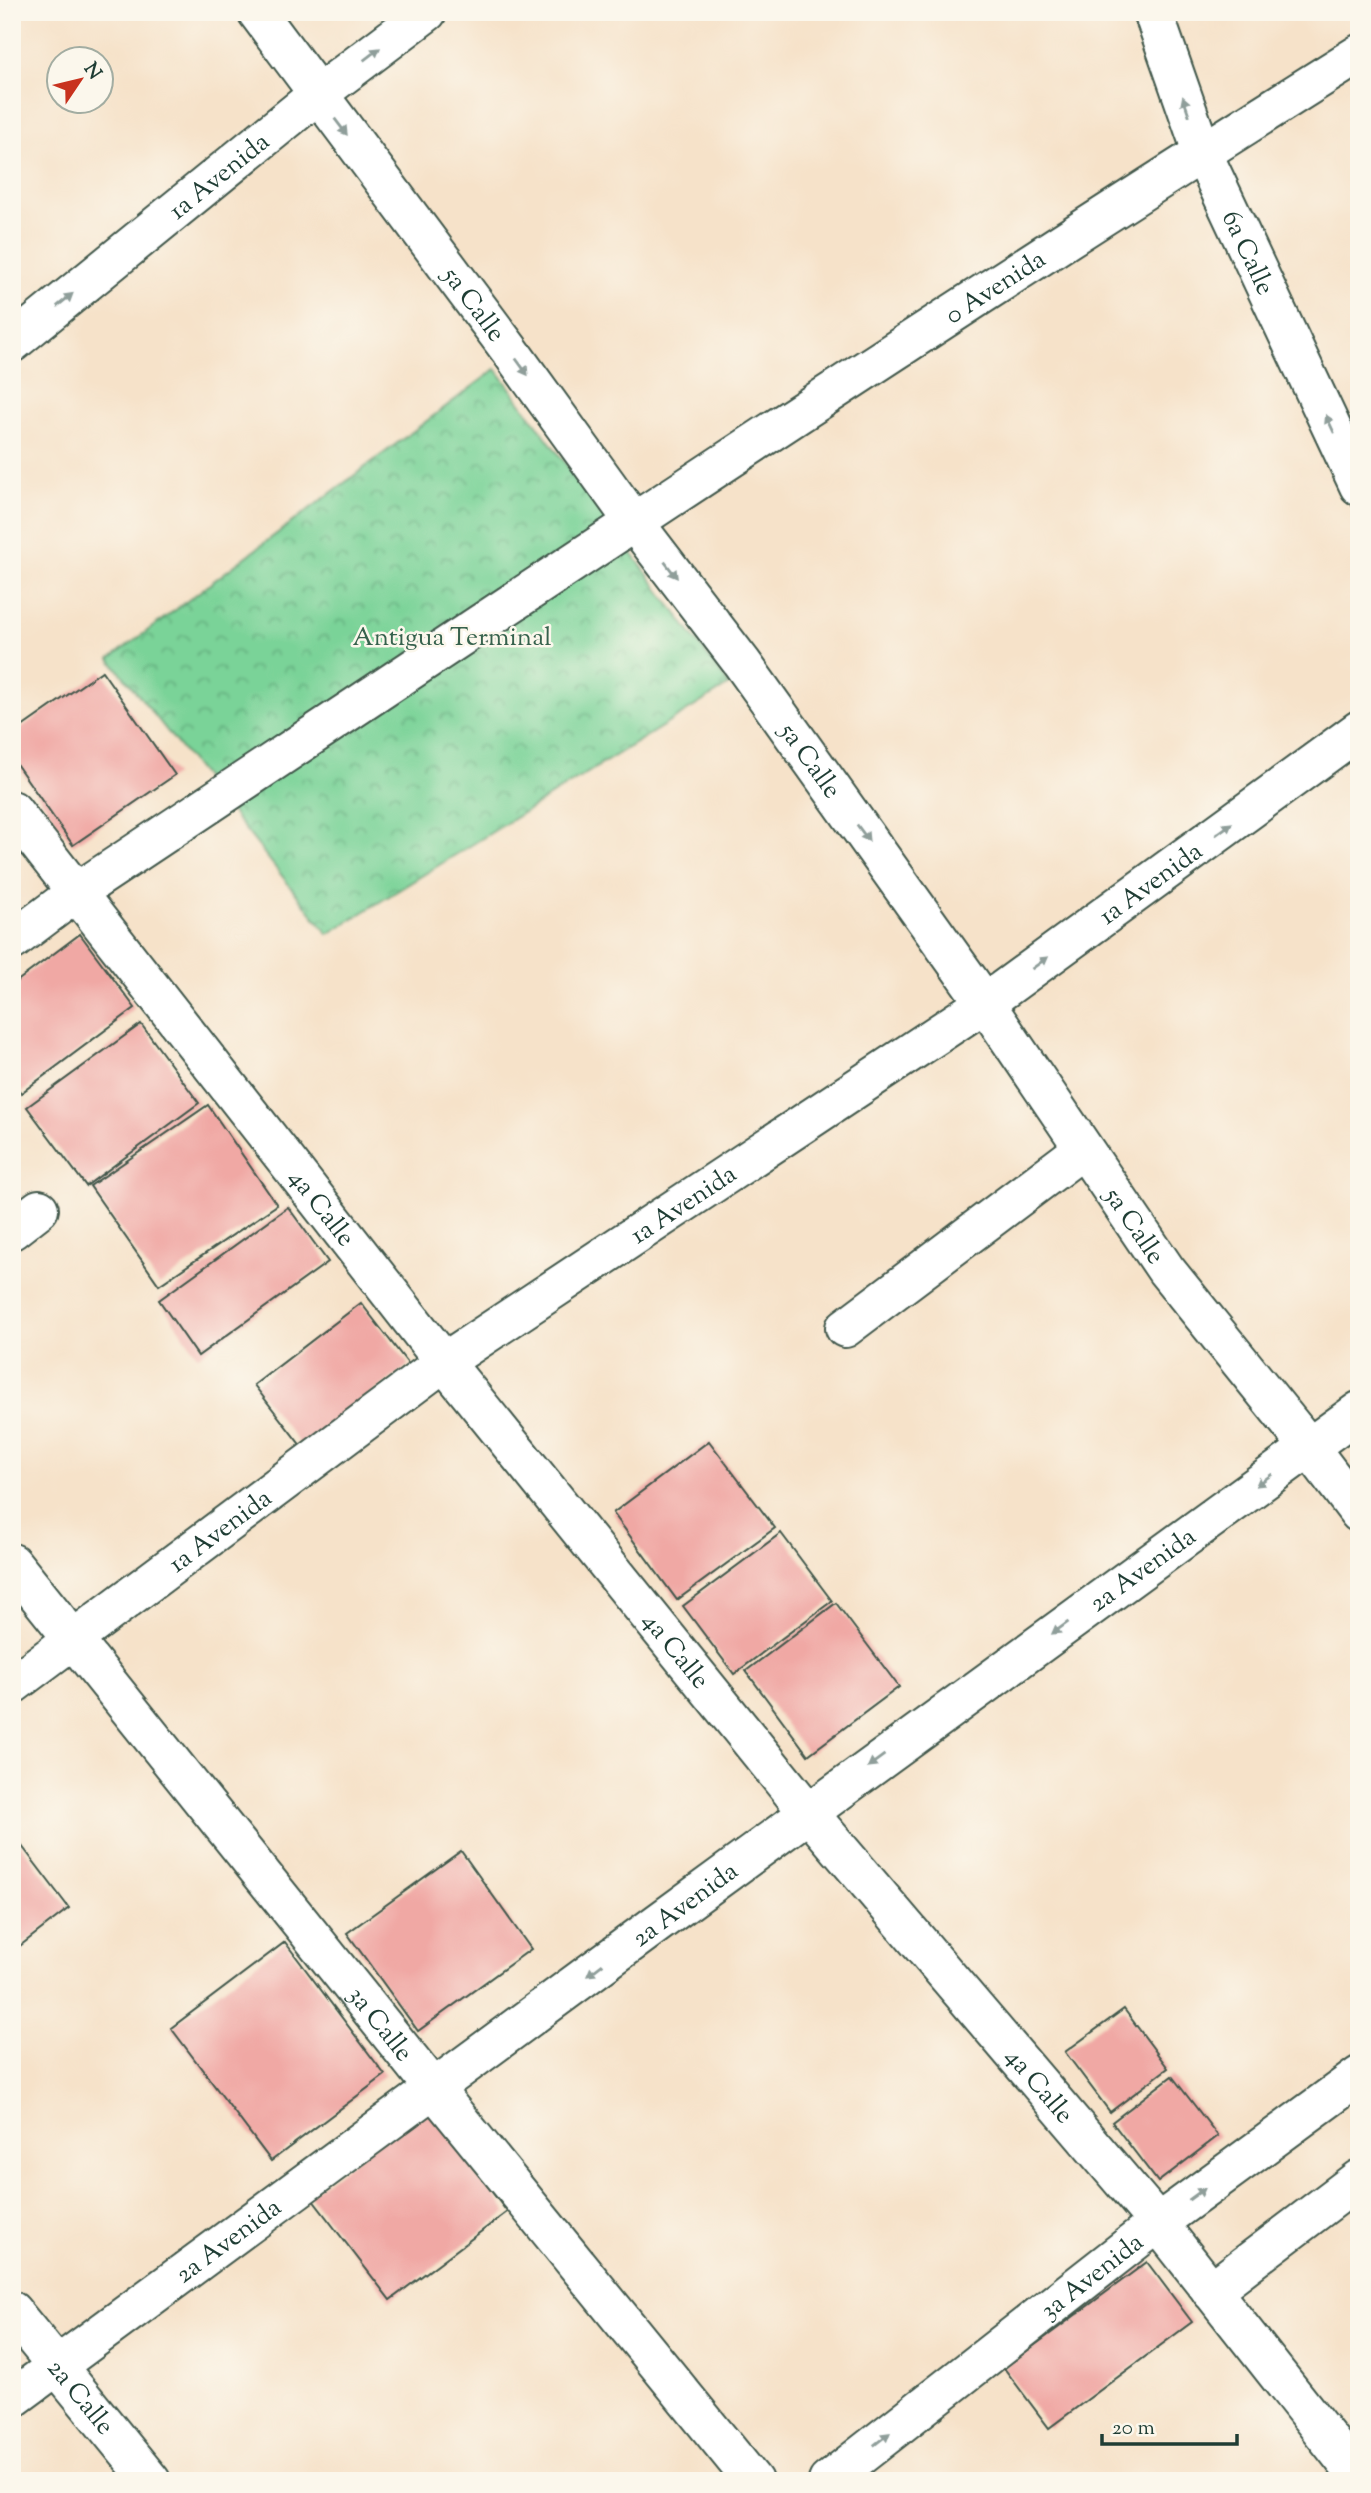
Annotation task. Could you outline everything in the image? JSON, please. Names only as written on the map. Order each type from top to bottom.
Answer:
[{"type":"street","name":"5a Calle","points":[[257,12],[511,352],[634,522],[742,663],[985,1003],[1166,1270],[1359,1513]]},
{"type":"street","name":"1a Avenida","points":[[12,343],[317,95],[427,12]]},
{"type":"street","name":"6a Calle","points":[[1153,12],[1202,152],[1359,486]]},
{"type":"street","name":"0 Avenida","points":[[77,892],[634,522],[1202,152],[1359,54]]},
{"type":"street","name":"1a Avenida","points":[[12,1685],[444,1362],[985,1003],[1359,730]]},
{"type":"street","name":"4a Calle","points":[[12,810],[444,1362],[807,1811],[1158,2223],[1359,2478]]},
{"type":"street","points":[[12,941],[77,892]]},
{"type":"street","points":[[845,1328],[1083,1149]]},
{"type":"street","name":"2a Avenida","points":[[12,2399],[435,2089],[807,1811],[1359,1411]]},
{"type":"street","name":"3a Calle","points":[[12,1563],[753,2481]]},
{"type":"street","name":"3a Avenida","points":[[828,2481],[1158,2223],[1359,2076]]},
{"type":"street","points":[[1211,2291],[1359,2179]]},
{"type":"street","name":"2a Calle","points":[[12,2311],[151,2481]]},
{"type":"green space","name":"Antigua Terminal","points":[[496,369],[729,685],[328,934],[110,659]]},
{"type":"building","points":[[102,671],[175,775],[73,845],[12,758],[12,734]]},
{"type":"building","points":[[80,934],[135,1008],[21,1093],[12,1081],[12,985]]},
{"type":"building","points":[[141,1024],[199,1103],[86,1186],[27,1107]]},
{"type":"building","points":[[208,1105],[277,1205],[159,1285],[90,1186]]},
{"type":"building","points":[[288,1207],[328,1262],[198,1356],[159,1300]]},
{"type":"building","points":[[361,1303],[409,1365],[302,1447],[254,1385]]},
{"type":"building","points":[[709,1441],[775,1528],[677,1600],[613,1513]]},
{"type":"building","points":[[781,1533],[832,1601],[734,1674],[683,1606]]},
{"type":"building","points":[[836,1603],[899,1687],[808,1755],[746,1671]]},
{"type":"building","points":[[12,1833],[69,1908],[12,1952]]},
{"type":"building","points":[[461,1851],[531,1949],[418,2031],[347,1933]]},
{"type":"building","points":[[285,1942],[385,2075],[271,2161],[171,2028]]},
{"type":"building","points":[[1124,2009],[1168,2068],[1110,2112],[1065,2052]]},
{"type":"building","points":[[1172,2076],[1218,2136],[1158,2182],[1112,2122]]},
{"type":"building","points":[[427,2105],[507,2212],[390,2300],[309,2195]]},
{"type":"building","points":[[1147,2262],[1192,2322],[1049,2428],[1004,2368]]}]
